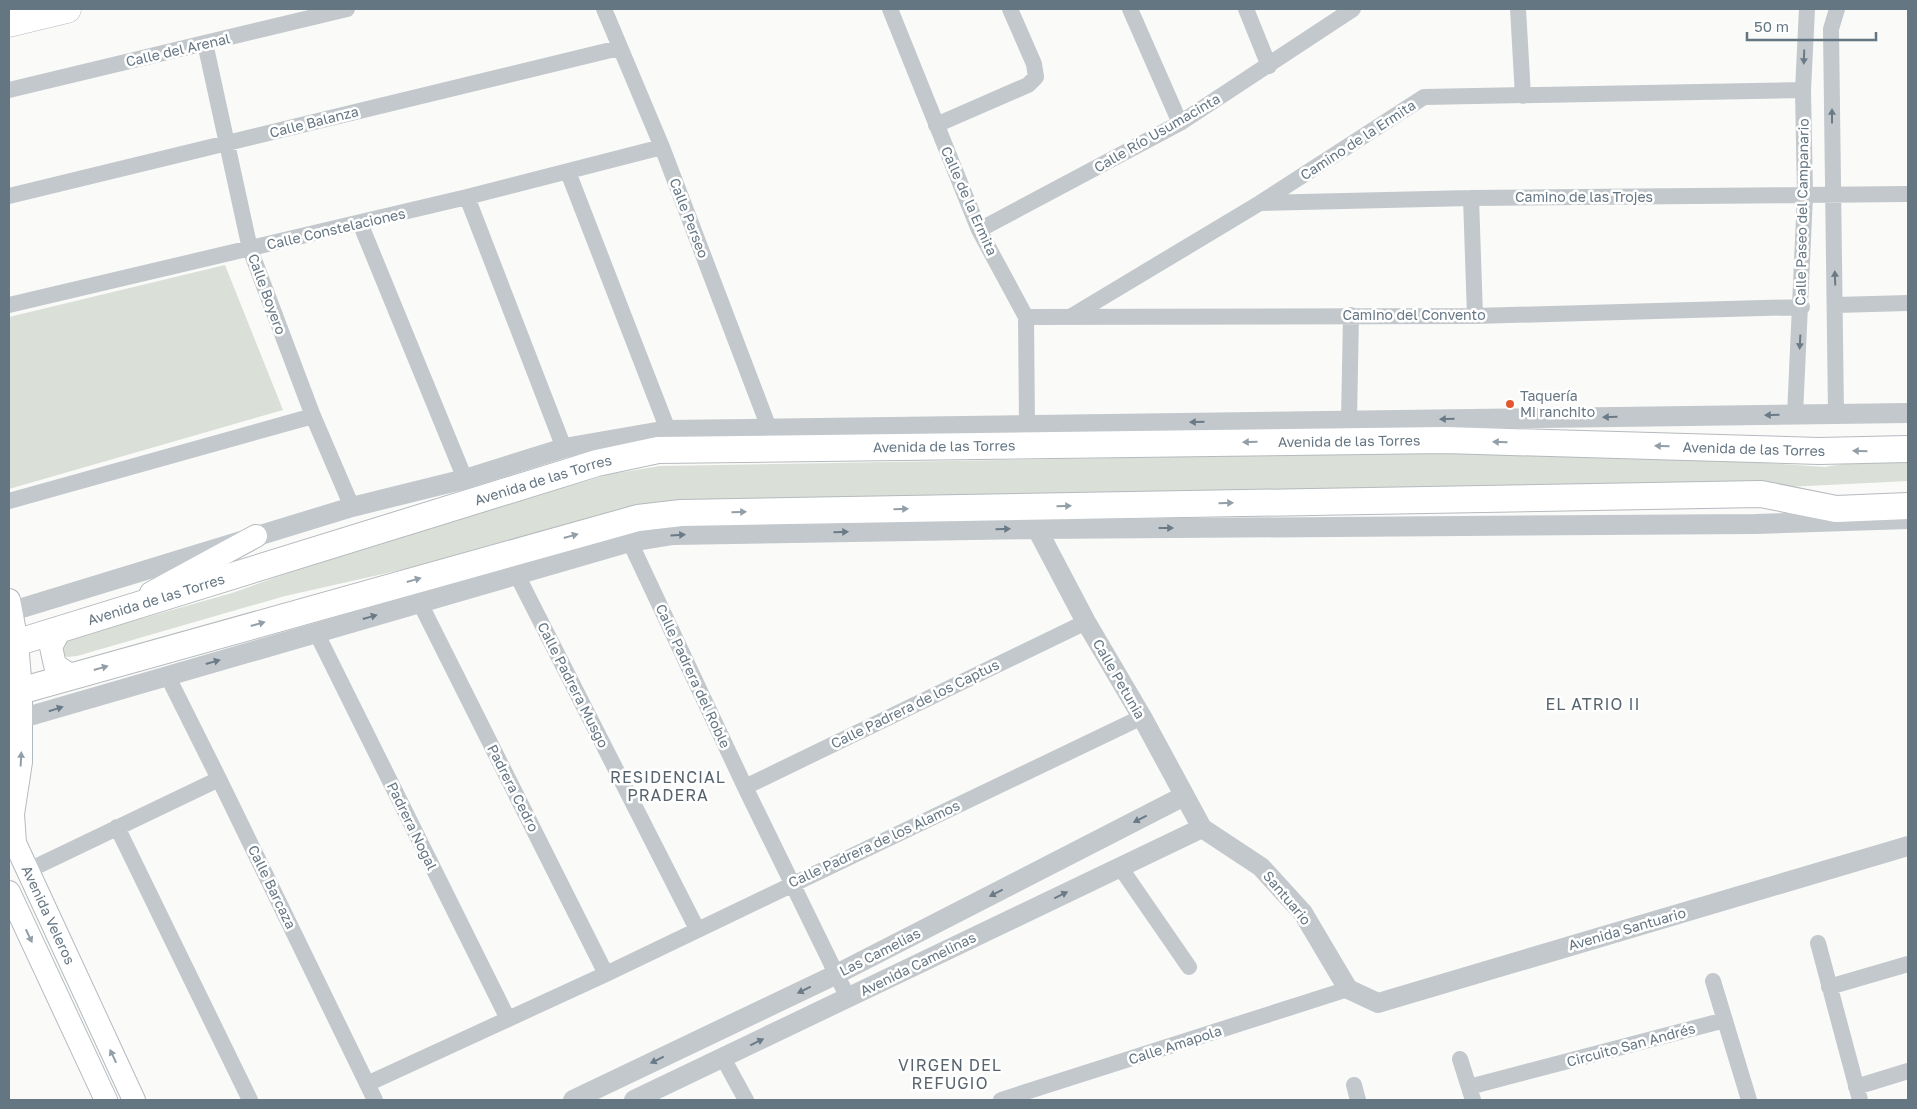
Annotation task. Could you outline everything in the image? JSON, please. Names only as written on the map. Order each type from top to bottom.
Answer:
[{"type":"highway","points":[[9,23],[67,9]]},
{"type":"main road","name":"Avenida de las Torres","points":[[13,644],[598,463],[658,450],[1445,440],[1819,451],[1908,449]]},
{"type":"main road","points":[[15,692],[638,518],[681,513],[1760,494],[1836,509],[1908,506]]},
{"type":"main road","points":[[114,613],[256,536]]},
{"type":"main road","name":"Avenida Veleros","points":[[10,608],[15,721],[21,762],[13,814],[12,845],[27,871],[134,1100]]},
{"type":"main road","points":[[60,630],[51,647],[55,665],[72,676]]},
{"type":"main road","name":"Avenida Veleros","points":[[9,892],[106,1100]]},
{"type":"street","name":"Calle del Arenal","points":[[9,90],[348,9]]},
{"type":"street","name":"Calle Perseo","points":[[604,9],[662,147],[770,428]]},
{"type":"street","name":"Calle de la Ermita","points":[[890,9],[979,230],[1026,317],[1027,425]]},
{"type":"street","points":[[936,125],[1028,85],[1036,77],[1034,64],[1010,9]]},
{"type":"street","points":[[1130,9],[1180,123]]},
{"type":"street","points":[[1246,9],[1268,66]]},
{"type":"street","name":"Calle Río Usumacinta","points":[[979,230],[1180,123],[1353,9]]},
{"type":"street","points":[[1518,9],[1523,96]]},
{"type":"street","name":"Calle Paseo del Campanario","points":[[1795,415],[1802,307],[1805,196],[1803,90],[1806,9]]},
{"type":"street","name":"Calle Paseo del Campanario","points":[[1836,414],[1831,29],[1838,9]]},
{"type":"street","name":"Calle Boyero","points":[[205,43],[250,249],[313,416],[352,507]]},
{"type":"street","name":"Calle Balanza","points":[[9,196],[619,48]]},
{"type":"street","name":"Camino de la Ermita","points":[[1070,317],[1260,203],[1424,97],[1803,90]]},
{"type":"street","name":"Calle Constelaciones","points":[[9,305],[360,223],[662,147]]},
{"type":"street","points":[[568,172],[668,430]]},
{"type":"street","name":"Camino de las Trojes","points":[[1260,203],[1471,198],[1908,194]]},
{"type":"street","points":[[467,197],[564,448]]},
{"type":"street","points":[[1471,198],[1475,316]]},
{"type":"street","points":[[360,223],[465,479]]},
{"type":"street","points":[[1836,305],[1908,303]]},
{"type":"street","name":"Camino del Convento","points":[[1026,317],[1475,316],[1802,307]]},
{"type":"street","points":[[1349,420],[1351,315]]},
{"type":"street","name":"Avenida de las Torres","points":[[10,608],[352,507],[465,479],[564,448],[668,430],[1908,413]]},
{"type":"street","points":[[9,501],[313,416]]},
{"type":"street","points":[[15,721],[167,675],[420,604],[630,542],[673,535],[1037,529],[1745,524],[1908,520]]},
{"type":"street","name":"Calle Petunia","points":[[1037,529],[1086,622],[1142,717],[1202,828]]},
{"type":"street","name":"Calle Padrera del Roble","points":[[630,542],[745,787],[848,998]]},
{"type":"street","name":"Calle Padrera Musgo","points":[[517,575],[697,928]]},
{"type":"street","name":"Padrera Cedro","points":[[420,604],[606,974]]},
{"type":"street","name":"Calle Padrera de los Captus","points":[[745,787],[1086,622]]},
{"type":"street","name":"Padrera Nogal","points":[[316,632],[508,1020]]},
{"type":"street","name":"Calle Barcaza","points":[[167,675],[375,1100]]},
{"type":"street","name":"Calle Padrera de los Alamos","points":[[367,1084],[606,974],[697,928],[1142,717]]},
{"type":"street","points":[[27,871],[219,778]]},
{"type":"street","name":"Las Camelias","points":[[573,1100],[836,974],[1184,796]]},
{"type":"street","points":[[117,828],[250,1100]]},
{"type":"street","name":"Avenida Camelinas","points":[[641,1099],[1202,828]]},
{"type":"street","name":"Santuario","points":[[1202,828],[1261,867],[1303,913],[1348,989]]},
{"type":"street","name":"Avenida Santuario","points":[[1348,989],[1378,1003],[1908,846]]},
{"type":"street","points":[[1120,867],[1189,967]]},
{"type":"street","points":[[1818,943],[1858,1093],[1908,1071]]},
{"type":"street","points":[[1829,987],[1908,964]]},
{"type":"street","points":[[1713,982],[1749,1100]]},
{"type":"street","name":"Calle Amapola","points":[[1001,1100],[1348,989]]},
{"type":"street","name":"Circuito San Andrés","points":[[1471,1094],[1725,1020]]},
{"type":"street","points":[[723,1058],[746,1100]]},
{"type":"street","points":[[1460,1059],[1471,1094]]},
{"type":"shaded area","points":[[225,265],[283,410],[9,489],[9,317]]},
{"type":"shaded area","points":[[1580,450],[1825,467],[1908,453],[1908,481],[1787,487],[655,504],[617,510],[414,567],[285,596],[77,656],[66,657],[62,651],[66,640],[232,593],[394,535],[611,474],[660,466]]},
{"type":"place","name":"Taquería Mi ranchito","points":[[1510,404]]},
{"type":"district","name":"EL ATRIO II","points":[[1593,704]]},
{"type":"district","name":"RESIDENCIAL PRADERA","points":[[668,786]]},
{"type":"district","name":"VIRGEN DEL REFUGIO","points":[[950,1074]]}]
